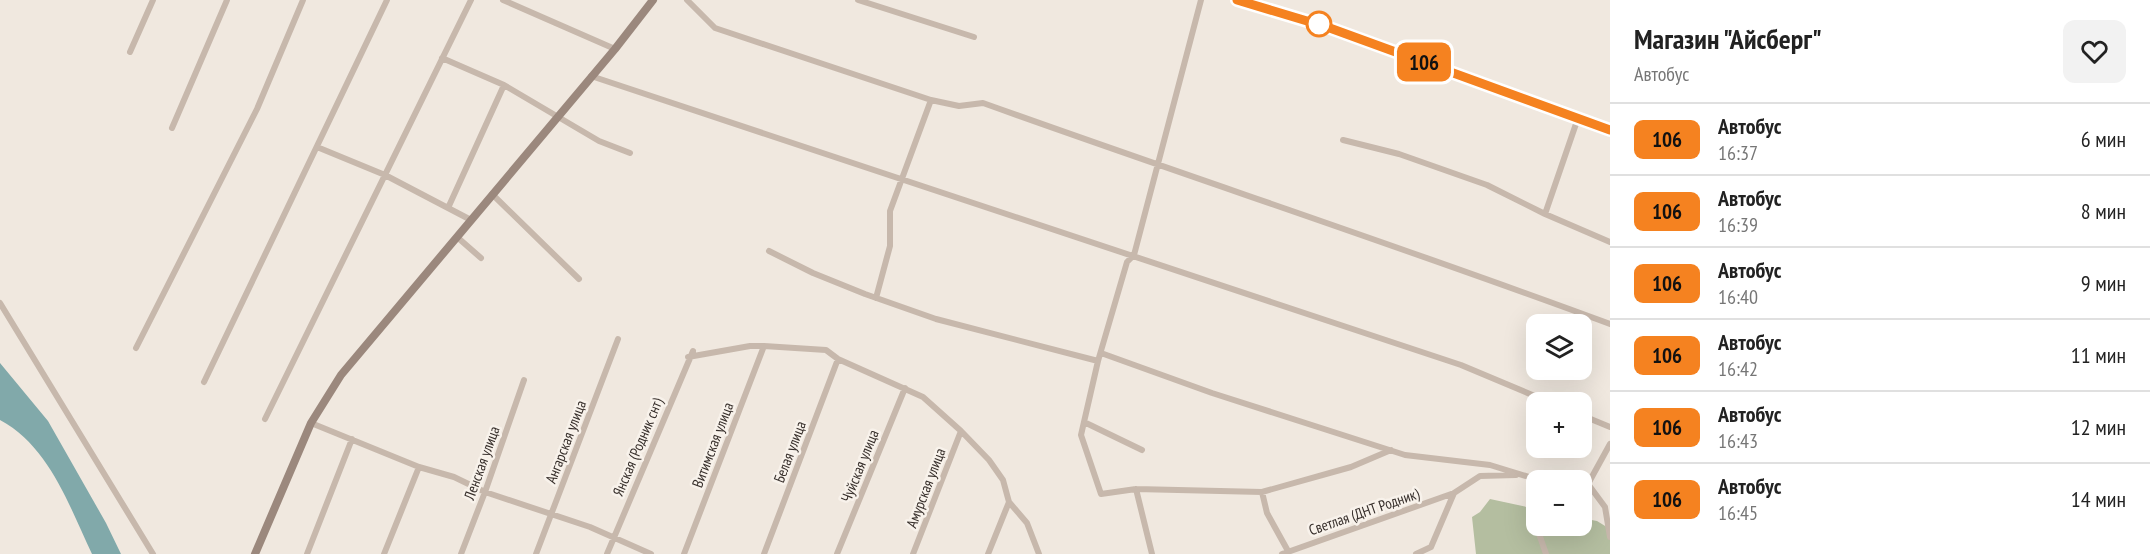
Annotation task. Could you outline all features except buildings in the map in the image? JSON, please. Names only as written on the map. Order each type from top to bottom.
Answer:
[{"type":"street","points":[[130,52],[153,0]]},
{"type":"street","points":[[172,128],[227,0]]},
{"type":"street","points":[[136,348],[257,109],[303,0]]},
{"type":"street","points":[[204,382],[387,0]]},
{"type":"street","points":[[265,419],[471,0]]},
{"type":"street","points":[[502,0],[615,49]]},
{"type":"street","points":[[255,554],[311,423],[341,375],[615,49],[653,0]]},
{"type":"street","points":[[687,0],[715,28],[931,100],[958,106],[983,103],[1481,276],[1610,324]]},
{"type":"street","points":[[858,0],[974,37]]},
{"type":"street","points":[[1201,0],[1134,255],[1127,262],[1098,361],[1081,435],[1101,494],[1136,489],[1262,492],[1351,467],[1391,450]]},
{"type":"street","points":[[1237,0],[1327,27],[1610,130]]},
{"type":"street","points":[[442,58],[504,85],[599,141],[630,153]]},
{"type":"street","points":[[591,76],[1461,365],[1526,392]]},
{"type":"street","points":[[448,208],[504,85]]},
{"type":"street","points":[[876,298],[890,246],[890,211],[931,100]]},
{"type":"street","points":[[1545,214],[1578,118]]},
{"type":"street","points":[[1343,140],[1400,154],[1487,185],[1545,214],[1610,242]]},
{"type":"street","points":[[317,147],[385,175],[471,220]]},
{"type":"street","points":[[492,194],[579,279]]},
{"type":"street","points":[[457,237],[481,258]]},
{"type":"street","points":[[769,251],[813,273],[936,319],[1098,361]]},
{"type":"street","points":[[0,303],[153,554]]},
{"type":"street","name":"Ангарская улица","points":[[536,554],[618,339]]},
{"type":"street","points":[[688,357],[750,346],[826,350],[838,359],[922,397],[961,431],[989,460],[1003,480],[1009,502],[1027,524],[1039,554]]},
{"type":"street","name":"Витимская улица","points":[[684,554],[764,346]]},
{"type":"street","name":"Янская (Родник снт)","points":[[607,554],[688,357],[693,351]]},
{"type":"street","points":[[1101,353],[1212,393],[1405,455],[1490,465],[1526,476]]},
{"type":"street","name":"Белая улица","points":[[764,554],[838,359]]},
{"type":"street","name":"Ленская улица","points":[[461,554],[525,380]]},
{"type":"street","name":"Чуйская улица","points":[[837,554],[905,388]]},
{"type":"street","points":[[1592,420],[1610,427]]},
{"type":"street","points":[[1084,422],[1142,450]]},
{"type":"street","points":[[311,423],[419,467],[454,477],[485,492],[613,537],[651,554]]},
{"type":"street","name":"Амурская улица","points":[[913,554],[961,431]]},
{"type":"street","points":[[307,554],[352,439]]},
{"type":"street","points":[[1592,477],[1610,444]]},
{"type":"street","points":[[384,554],[419,467]]},
{"type":"street","name":"Светлая (ДНТ Родник)","points":[[1285,553],[1454,493],[1480,476],[1519,474]]},
{"type":"street","points":[[1592,488],[1607,505],[1610,537]]},
{"type":"street","points":[[1136,489],[1152,554]]},
{"type":"street","points":[[1262,492],[1267,513],[1285,553]]},
{"type":"street","points":[[1416,554],[1431,547],[1454,493]]},
{"type":"street","points":[[988,554],[1009,502]]},
{"type":"street","points":[[1540,536],[1546,554]]},
{"type":"green space","points":[[1490,499],[1526,507],[1526,536],[1592,536],[1592,520],[1597,521],[1610,529],[1610,554],[1476,554],[1472,517],[1480,512]]},
{"type":"water","points":[[0,363],[48,421],[121,554],[92,554],[66,498],[45,462],[17,432],[0,420]]},
{"type":"bus line","name":"106","points":[[1237,0],[1327,27],[1610,130]]}]
